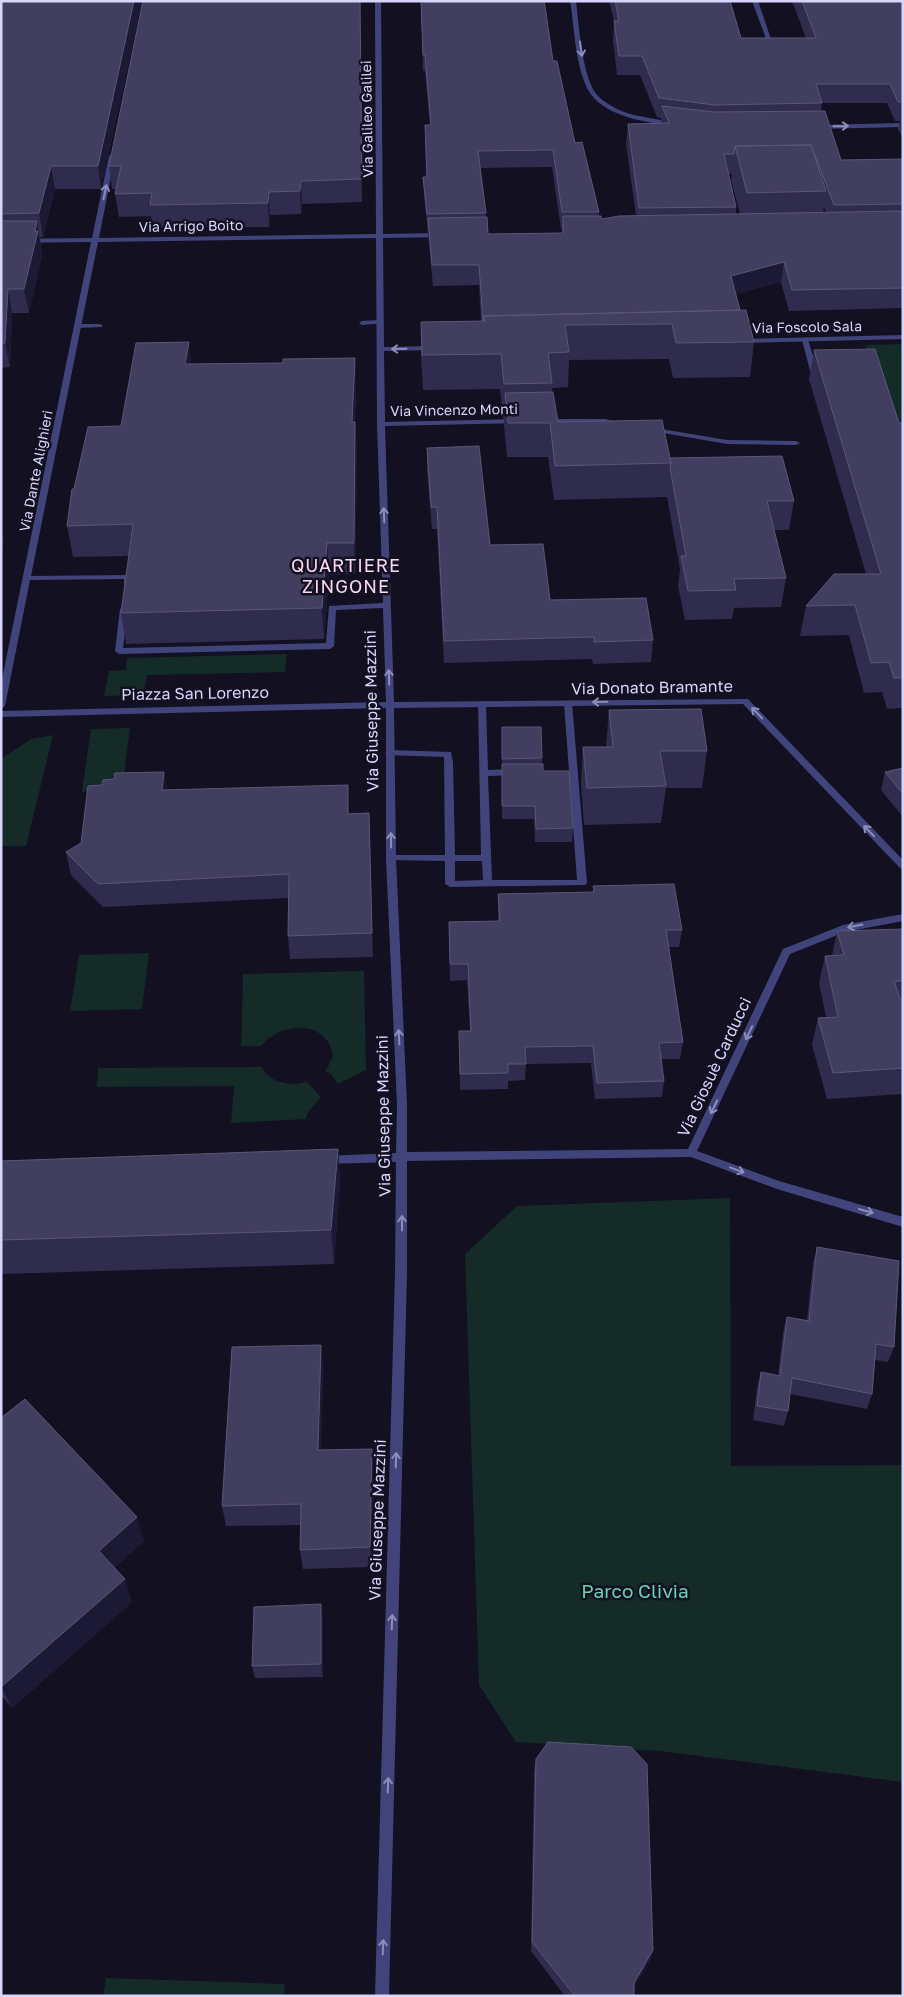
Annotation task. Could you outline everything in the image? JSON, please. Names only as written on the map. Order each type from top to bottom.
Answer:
[{"type":"street","name":"Via Galileo Galilei","points":[[378,1],[382,236]]},
{"type":"street","points":[[573,1],[584,71],[595,97],[622,114],[685,125]]},
{"type":"street","points":[[755,1],[770,41]]},
{"type":"street","points":[[809,127],[903,125]]},
{"type":"street","name":"Via Dante Alighieri","points":[[1,706],[115,144]]},
{"type":"street","name":"Via Arrigo Boito","points":[[1,240],[448,235]]},
{"type":"street","name":"Via Giuseppe Mazzini","points":[[382,236],[381,424],[390,705],[391,858],[402,1086],[401,1272],[382,1996]]},
{"type":"street","points":[[362,323],[381,322]]},
{"type":"street","points":[[78,326],[100,326]]},
{"type":"street","name":"Via Foscolo Sala","points":[[737,341],[903,338]]},
{"type":"street","points":[[805,340],[815,374]]},
{"type":"street","points":[[382,349],[446,348]]},
{"type":"street","name":"Via Vincenzo Monti","points":[[381,424],[527,421]]},
{"type":"street","name":"Via Vincenzo Monti","points":[[537,421],[605,421],[633,426]]},
{"type":"street","points":[[642,427],[727,442],[796,443]]},
{"type":"street","points":[[27,578],[128,576],[119,650],[330,646],[332,608],[386,605]]},
{"type":"street","name":"Via Donato Bramante","points":[[390,705],[745,701],[903,866]]},
{"type":"street","points":[[389,753],[448,754],[450,884],[582,883],[568,772],[568,703]]},
{"type":"street","points":[[482,704],[488,884]]},
{"type":"street","name":"Piazza San Lorenzo","points":[[1,714],[390,705]]},
{"type":"street","points":[[484,773],[524,772]]},
{"type":"street","points":[[391,858],[486,858]]},
{"type":"street","name":"Via Giosuè Carducci","points":[[402,1158],[451,1155],[692,1153],[786,952],[843,929],[903,917]]},
{"type":"street","points":[[692,1153],[777,1184],[903,1222]]},
{"type":"street","points":[[312,1160],[402,1158]]},
{"type":"green space","points":[[903,344],[903,444],[865,345]]},
{"type":"green space","points":[[287,654],[285,672],[147,675],[143,695],[104,696],[109,671],[126,670],[127,658]]},
{"type":"green space","points":[[130,728],[122,791],[82,792],[91,729]]},
{"type":"green space","points":[[53,735],[26,846],[1,846],[1,759],[31,739]]},
{"type":"green space","points":[[149,953],[142,1009],[70,1011],[79,955]]},
{"type":"green space","points":[[364,971],[366,1070],[338,1084],[330,1073],[325,1072],[333,1057],[330,1045],[323,1036],[313,1030],[303,1028],[291,1028],[280,1032],[269,1038],[261,1046],[241,1046],[243,974]]},
{"type":"green space","points":[[261,1067],[270,1077],[281,1082],[294,1084],[307,1082],[321,1097],[308,1112],[306,1119],[231,1123],[234,1086],[97,1087],[98,1068]]},
{"type":"green space","name":"Parco Clivia","points":[[730,1198],[731,1466],[903,1465],[903,1782],[660,1751],[516,1742],[479,1685],[465,1254],[517,1206]]},
{"type":"green space","points":[[106,1978],[285,1984],[284,1996],[103,1996]]},
{"type":"building","points":[[1,1],[134,1],[98,166],[51,166],[39,213],[1,214]]},
{"type":"building","points":[[143,1],[360,1],[362,179],[301,181],[300,191],[269,192],[268,203],[150,205],[152,193],[115,194],[121,166],[109,166]]},
{"type":"building","points":[[421,1],[544,1],[553,61],[557,61],[575,143],[582,142],[599,212],[562,212],[553,150],[478,151],[486,213],[427,214],[423,177],[427,177],[425,125],[431,125],[425,55],[423,55]]},
{"type":"building","points":[[615,1],[730,1],[741,38],[816,38],[802,1],[903,1],[903,102],[898,102],[890,84],[816,84],[822,103],[715,105],[659,98],[642,56],[619,56],[614,21],[619,21]]},
{"type":"building","points":[[662,106],[715,112],[825,111],[841,160],[903,159],[903,204],[834,205],[811,145],[735,146],[734,154],[724,154],[736,207],[639,208],[628,124],[669,123]]},
{"type":"building","points":[[811,145],[826,191],[747,193],[735,146]]},
{"type":"building","points":[[903,211],[903,288],[792,290],[784,262],[731,276],[740,310],[484,316],[484,321],[479,265],[432,265],[428,218],[487,217],[488,234],[563,233],[563,216],[601,216],[602,219],[619,216]]},
{"type":"building","points":[[1,221],[37,221],[35,232],[38,231],[24,289],[8,289],[5,343],[1,343]]},
{"type":"building","points":[[746,310],[754,342],[676,343],[672,324],[565,325],[569,352],[548,353],[552,383],[504,384],[501,354],[422,355],[421,322],[485,321],[484,316]]},
{"type":"building","points":[[189,342],[185,364],[283,363],[283,359],[355,358],[352,422],[355,422],[354,543],[327,543],[322,608],[121,613],[133,524],[67,526],[72,489],[74,489],[88,427],[121,426],[136,343]]},
{"type":"building","points":[[875,349],[899,423],[903,423],[903,678],[894,678],[889,662],[871,663],[855,605],[806,606],[834,574],[881,574],[814,350]]},
{"type":"building","points":[[553,392],[558,422],[662,420],[671,463],[555,466],[550,423],[508,423],[505,393]]},
{"type":"building","points":[[479,446],[490,545],[543,544],[550,600],[646,598],[653,640],[594,642],[594,637],[444,641],[437,507],[431,507],[427,448]]},
{"type":"building","points":[[782,456],[794,501],[767,501],[786,578],[734,579],[736,590],[688,591],[681,556],[686,556],[670,468],[670,458]]},
{"type":"building","points":[[701,709],[707,751],[660,751],[666,786],[587,788],[583,747],[613,747],[609,710]]},
{"type":"building","points":[[502,727],[541,727],[542,758],[502,759]]},
{"type":"building","points":[[502,764],[543,764],[543,771],[569,771],[573,828],[536,829],[535,806],[502,806]]},
{"type":"building","points":[[903,768],[903,794],[885,772]]},
{"type":"building","points":[[164,772],[162,790],[348,785],[348,814],[369,813],[372,933],[288,936],[289,874],[98,884],[66,852],[81,843],[88,786],[102,785],[103,780],[114,779],[115,773]]},
{"type":"building","points":[[674,884],[682,930],[666,930],[683,1042],[659,1043],[664,1081],[597,1083],[593,1046],[525,1047],[526,1064],[508,1064],[508,1073],[460,1074],[459,1031],[471,1031],[468,964],[450,964],[449,922],[500,921],[498,894],[594,892],[593,886]]},
{"type":"building","points":[[903,929],[903,981],[894,981],[903,1007],[903,1068],[833,1073],[818,1018],[838,1017],[825,956],[844,955],[837,931]]},
{"type":"building","points":[[338,1149],[331,1230],[1,1240],[1,1161]]},
{"type":"building","points":[[817,1247],[899,1261],[894,1347],[876,1344],[872,1394],[792,1378],[788,1411],[757,1406],[761,1372],[780,1376],[787,1317],[809,1321]]},
{"type":"building","points":[[321,1345],[318,1450],[372,1449],[370,1547],[300,1550],[301,1504],[222,1506],[232,1347]]},
{"type":"building","points":[[25,1399],[137,1517],[99,1551],[125,1579],[1,1687],[1,1418]]},
{"type":"building","points":[[321,1604],[321,1664],[252,1666],[254,1607]]},
{"type":"building","points":[[548,1742],[631,1747],[647,1764],[653,1950],[634,1983],[634,1996],[575,1996],[532,1942],[536,1759]]},
{"type":"district","name":"QUARTIERE ZINGONE","points":[[346,576]]}]
